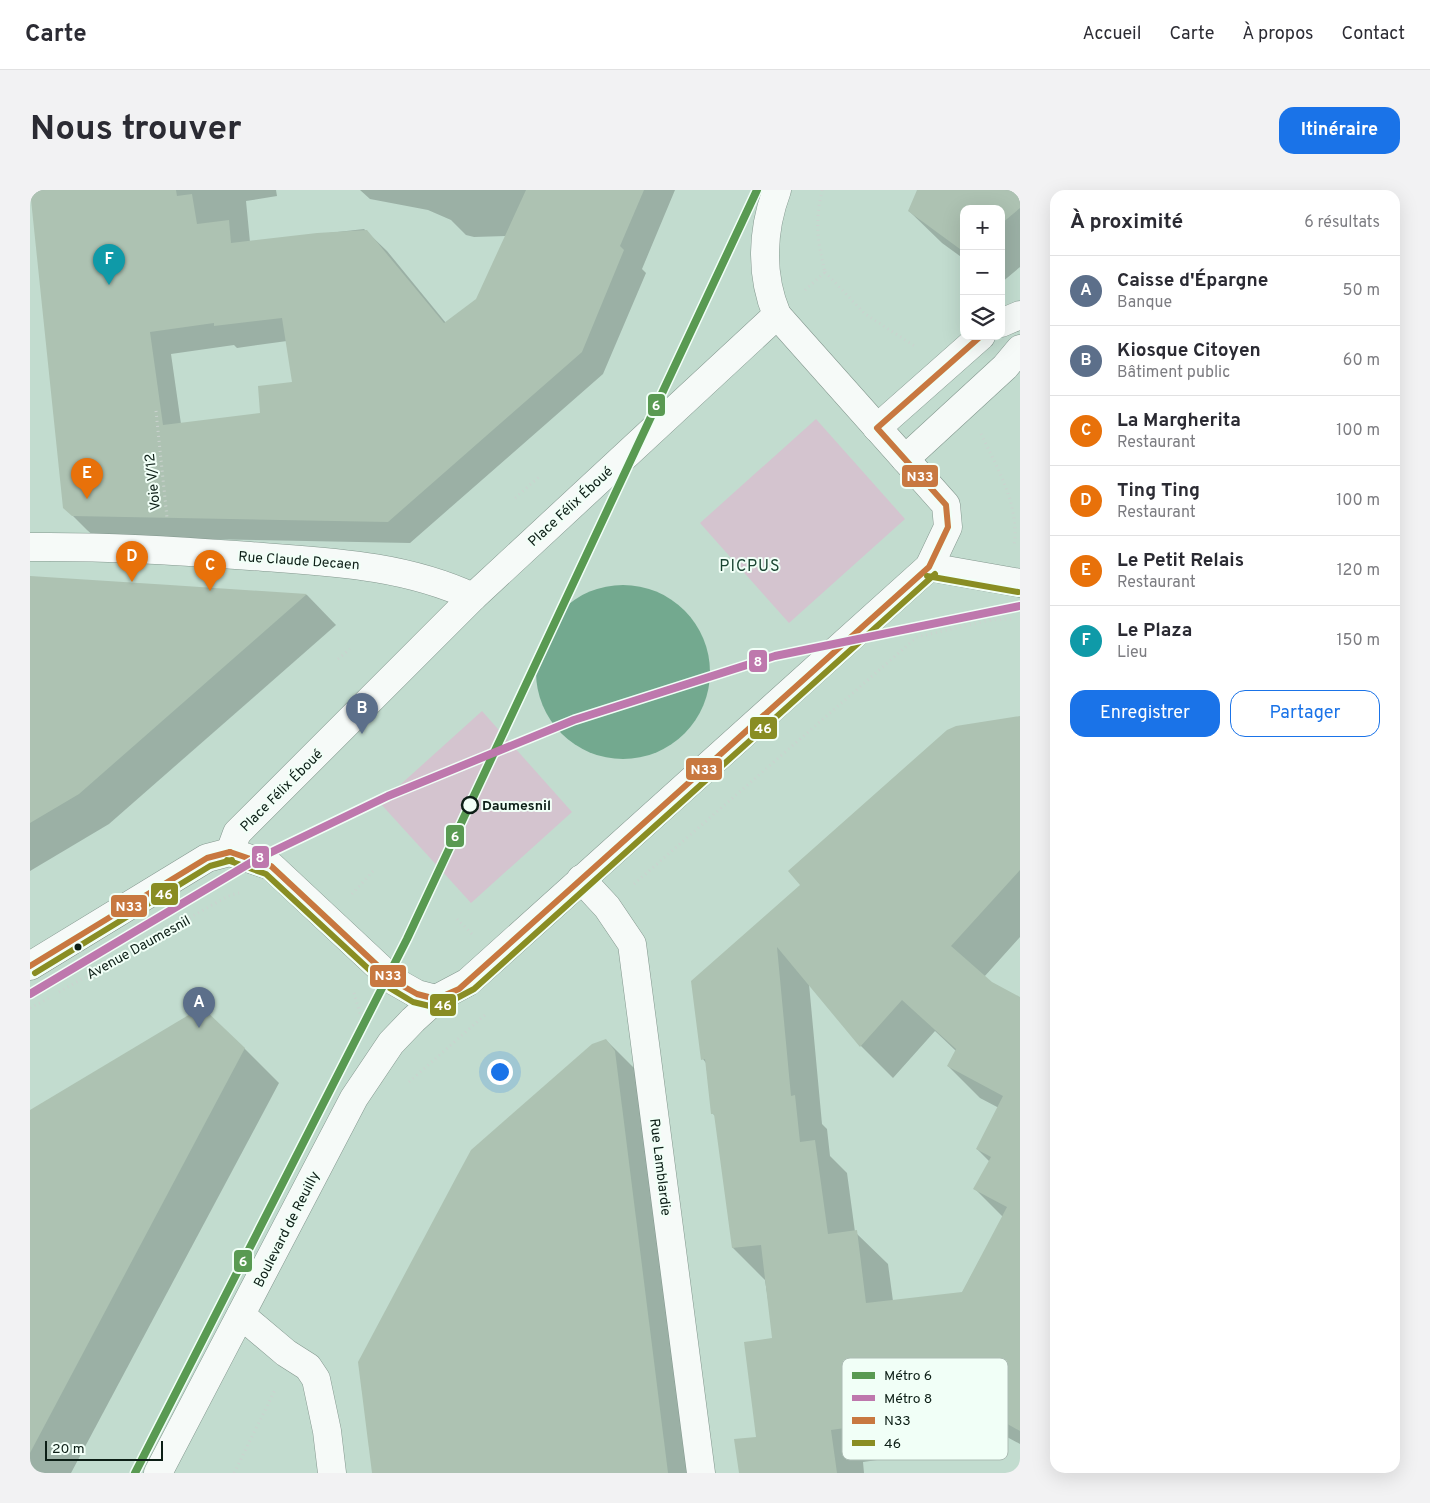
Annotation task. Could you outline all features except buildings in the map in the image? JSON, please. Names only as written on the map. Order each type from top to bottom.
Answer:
[{"type":"main road","points":[[30,966],[207,858],[230,852],[270,866],[394,981],[416,994],[436,1000],[459,989],[468,982],[929,567],[948,527],[946,504],[777,315],[771,301],[764,258],[767,219],[777,190]]},
{"type":"main road","name":"Place Félix Éboué","points":[[230,852],[237,833],[473,597],[777,315]]},
{"type":"main road","points":[[1005,321],[1020,315]]},
{"type":"main road","points":[[877,428],[976,340]]},
{"type":"main road","points":[[905,459],[1005,367],[1020,349]]},
{"type":"main road","name":"Rue Claude Decaen","points":[[30,547],[171,550],[367,565],[444,584],[473,597]]},
{"type":"main road","points":[[929,567],[1020,583]]},
{"type":"main road","name":"Rue Lamblardie","points":[[581,879],[607,907],[632,944],[701,1473]]},
{"type":"main road","name":"Boulevard de Reuilly","points":[[158,1473],[357,1092],[392,1043],[424,1008],[436,1000]]},
{"type":"main road","points":[[241,1315],[286,1353],[308,1367],[316,1379],[327,1431],[332,1473]]},
{"type":"path","points":[[822,190],[816,217],[818,244],[825,272],[865,314],[902,340],[924,351]]},
{"type":"path","name":"Voie V/12","points":[[156,412],[171,550]]},
{"type":"path","points":[[979,430],[1010,497],[1014,518],[1015,541]]},
{"type":"path","points":[[515,498],[539,477]]},
{"type":"path","points":[[1014,518],[1020,522]]},
{"type":"path","points":[[990,620],[998,609]]},
{"type":"path","points":[[607,907],[917,637],[990,620],[1020,618]]},
{"type":"path","points":[[338,659],[350,648]]},
{"type":"path","points":[[352,894],[374,870]]},
{"type":"path","name":"Avenue Daumesnil","points":[[30,1008],[228,896],[248,892]]},
{"type":"path","points":[[457,919],[474,936]]},
{"type":"path","points":[[426,1067],[488,1012]]},
{"type":"path","points":[[234,1473],[277,1384]]},
{"type":"shaded area","points":[[816,419],[905,519],[789,623],[700,523]]},
{"type":"shaded area","points":[[632,585],[656,591],[671,599],[685,610],[696,624],[704,639],[709,655],[709,689],[704,705],[696,720],[685,734],[671,745],[656,753],[640,758],[614,759],[590,753],[575,745],[561,734],[550,720],[542,705],[537,689],[536,663],[542,639],[550,624],[561,610],[575,599],[590,591],[606,586]]},
{"type":"shaded area","points":[[482,711],[572,812],[471,903],[380,803]]},
{"type":"metro line","name":"6","points":[[135,1473],[407,939],[757,190]]},
{"type":"metro line","name":"8","points":[[30,994],[257,859],[388,796],[574,720],[775,656],[1020,606]]},
{"type":"transit line","name":"N33","points":[[230,852],[271,866],[394,981],[417,994],[436,999],[459,989],[929,567],[948,527],[946,505],[877,428],[976,340]]},
{"type":"transit line","name":"46","points":[[227,860],[266,874],[388,987],[413,1002],[438,1008],[474,989],[935,574]]},
{"type":"transit line","name":"46","points":[[927,576],[1018,592]]},
{"type":"transit line","name":"N33","points":[[30,966],[207,858],[230,852]]},
{"type":"transit line","name":"46","points":[[35,973],[210,866],[232,860]]},
{"type":"place","name":"Le Plaza","points":[[109,285]]},
{"type":"place","name":"Le Petit Relais","points":[[87,499]]},
{"type":"place","name":"Ting Ting","points":[[132,582]]},
{"type":"place","name":"La Margherita","points":[[210,591]]},
{"type":"place","name":"Kiosque Citoyen","points":[[362,734]]},
{"type":"place","name":"Daumesnil","points":[[470,805]]},
{"type":"place","name":"Caisse d'Épargne","points":[[199,1028]]},
{"type":"district","name":"PICPUS","points":[[750,565]]}]
